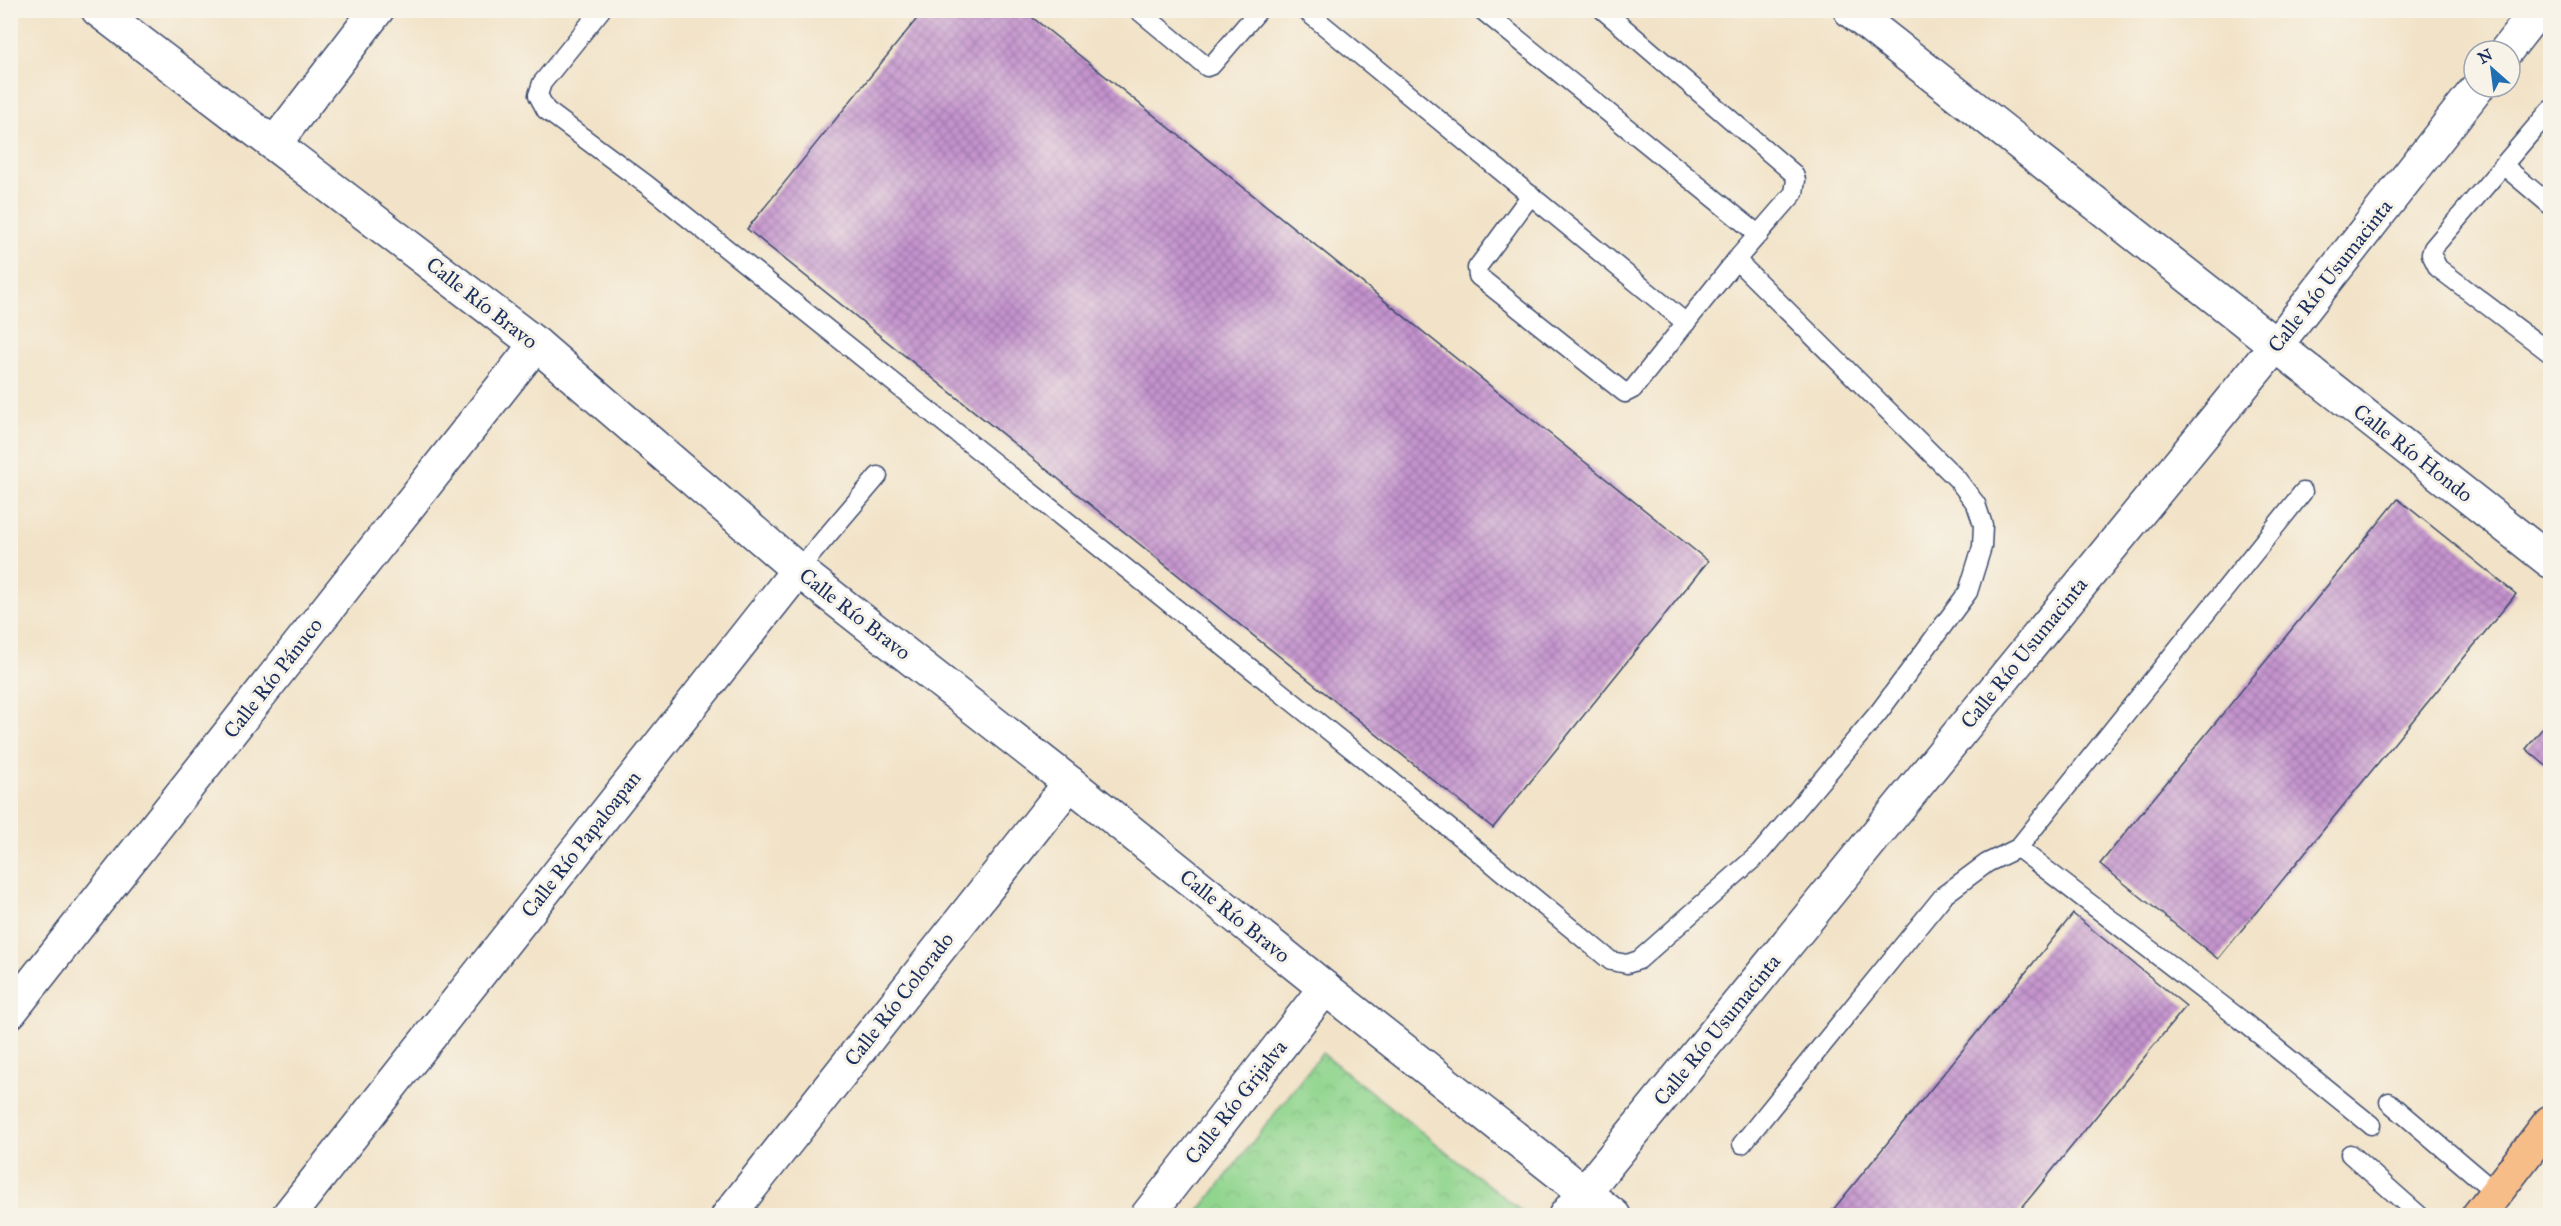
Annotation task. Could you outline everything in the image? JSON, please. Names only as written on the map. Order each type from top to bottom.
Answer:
[{"type":"main road","points":[[2487,1204],[2550,1122]]},
{"type":"street","name":"Calle Río Bravo","points":[[98,10],[536,344],[798,570],[1070,783],[1325,988],[1575,1203],[1614,1215]]},
{"type":"street","points":[[275,143],[377,10]]},
{"type":"street","name":"Calle Río Hondo","points":[[1850,10],[2550,561]]},
{"type":"street","points":[[2515,39],[2538,10]]},
{"type":"street","name":"Calle Río Usumacinta","points":[[1575,1203],[2276,345],[2469,99]]},
{"type":"street","name":"Calle Río Pánuco","points":[[10,1012],[536,344]]},
{"type":"street","name":"Calle Río Papaloapan","points":[[288,1215],[798,570]]},
{"type":"street","name":"Calle Río Colorado","points":[[728,1215],[1070,783]]},
{"type":"street","name":"Calle Río Grijalva","points":[[1148,1215],[1325,988]]},
{"type":"lane","points":[[601,10],[542,83],[538,95],[546,110],[731,252],[1404,791],[1611,962],[1620,964],[1639,960],[1760,853],[1879,712],[1968,592],[1982,547],[1983,525],[1976,504],[1956,479],[1736,260]]},
{"type":"lane","points":[[1138,10],[1207,67],[1212,65],[1259,10]]},
{"type":"lane","points":[[1305,10],[1686,323]]},
{"type":"lane","points":[[1482,10],[1759,235]]},
{"type":"lane","points":[[1531,195],[1477,268],[1478,276],[1625,393],[1633,389],[1736,260],[1794,192],[1796,180],[1794,174],[1604,10]]},
{"type":"lane","points":[[2550,110],[2433,248],[2432,258],[2438,268],[2550,353]]},
{"type":"lane","points":[[2504,166],[2550,206]]},
{"type":"lane","name":"Calle Río Papaloapan","points":[[798,570],[878,476]]},
{"type":"lane","points":[[1742,1144],[1944,895],[1987,863],[2018,848],[2303,492]]},
{"type":"lane","points":[[2018,848],[2231,1012],[2371,1125]]},
{"type":"lane","points":[[2389,1102],[2487,1204]]},
{"type":"lane","points":[[2350,1154],[2420,1215]]},
{"type":"green space","points":[[1322,1053],[1526,1215],[1196,1215]]},
{"type":"building","points":[[924,10],[1023,10],[1708,561],[1493,828],[747,229]]},
{"type":"building","points":[[2398,499],[2516,594],[2218,959],[2100,864]]},
{"type":"building","points":[[2550,719],[2550,769],[2526,749]]},
{"type":"building","points":[[2073,914],[2186,1006],[2015,1216],[1828,1216]]}]
